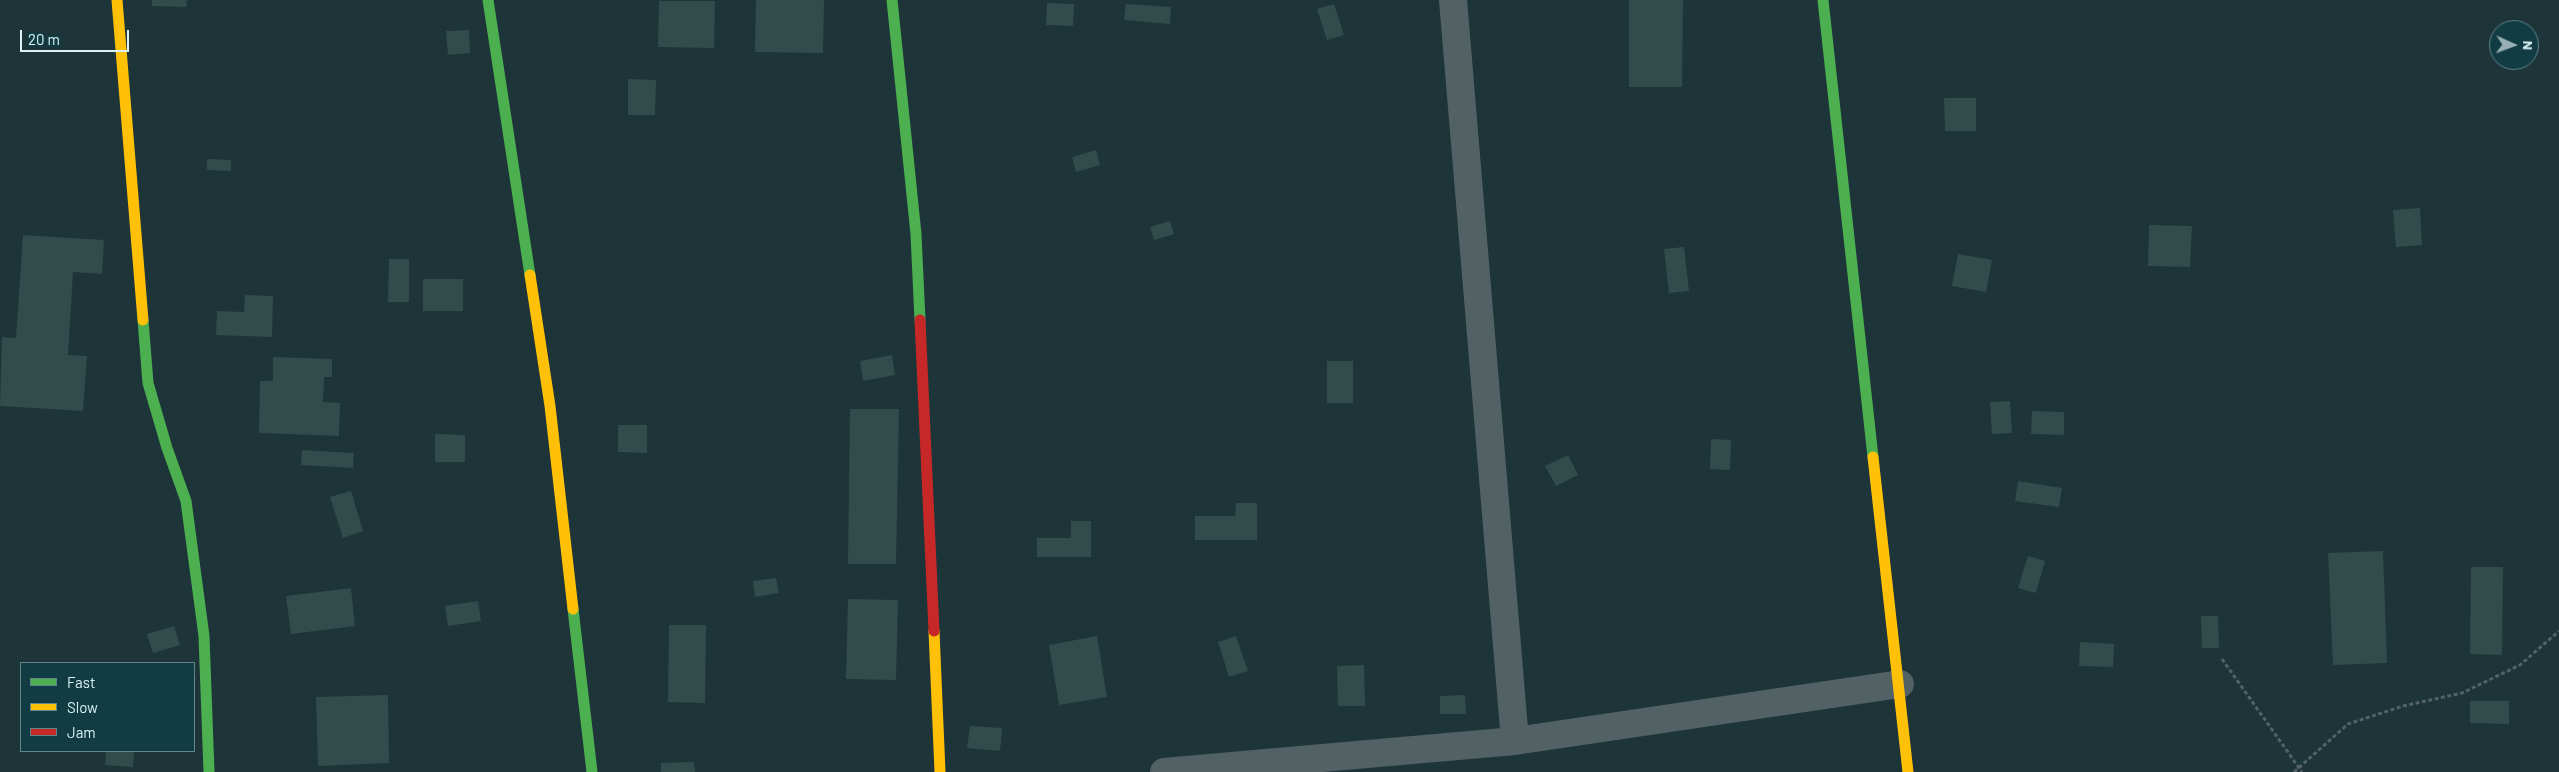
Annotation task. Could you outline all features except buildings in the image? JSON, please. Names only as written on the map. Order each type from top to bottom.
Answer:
[{"type":"street","points":[[117,0],[148,383],[167,448],[186,501],[204,636],[209,772]]},
{"type":"street","points":[[488,0],[550,406],[592,772]]},
{"type":"street","points":[[892,0],[916,234],[940,772]]},
{"type":"street","points":[[1454,0],[1515,740]]},
{"type":"street","points":[[1823,0],[1900,684],[1908,772]]},
{"type":"street","points":[[1164,772],[1515,740],[1900,684]]},
{"type":"path","points":[[2294,772],[2348,724],[2403,706],[2462,693],[2520,665],[2559,630]]},
{"type":"path","points":[[2222,658],[2302,772]]},
{"type":"traffic: fast","points":[[488,0],[530,275]]},
{"type":"traffic: fast","points":[[892,0],[916,234],[920,320]]},
{"type":"traffic: fast","points":[[1823,0],[1873,457]]},
{"type":"traffic: fast","points":[[143,320],[148,383],[167,448],[186,501],[204,636],[209,772]]},
{"type":"traffic: fast","points":[[573,609],[592,772]]},
{"type":"traffic: slow","points":[[117,0],[143,320]]},
{"type":"traffic: slow","points":[[530,275],[550,406],[573,609]]},
{"type":"traffic: slow","points":[[1873,457],[1908,772]]},
{"type":"traffic: slow","points":[[934,631],[940,772]]},
{"type":"traffic: jam","points":[[920,320],[934,631]]}]
